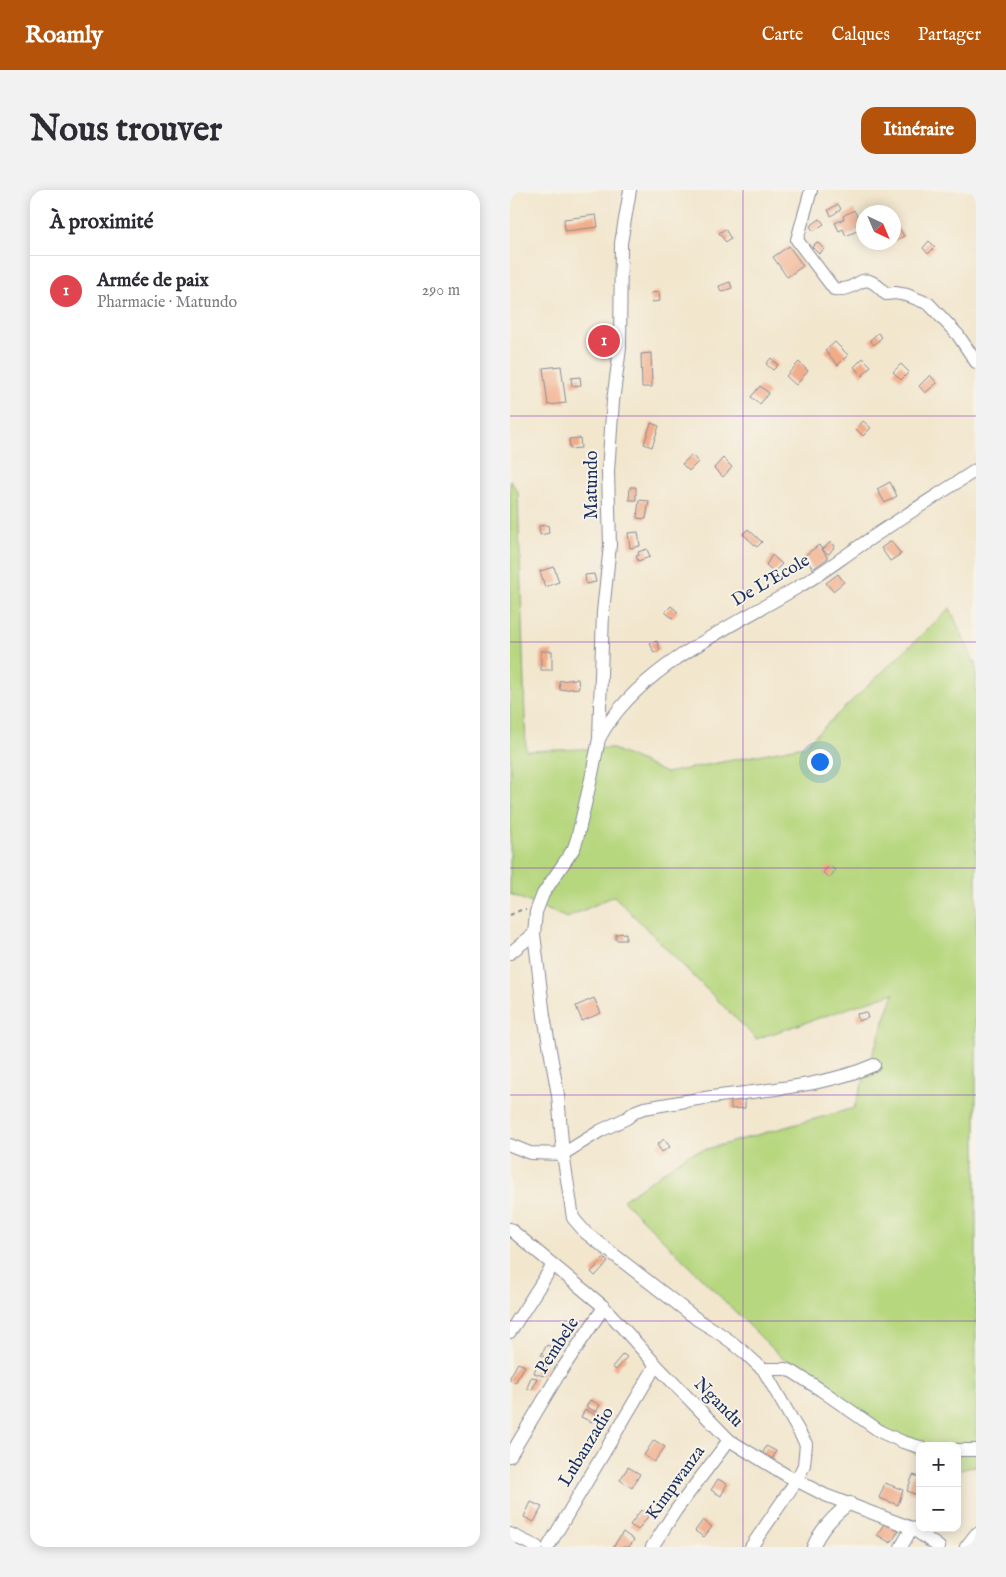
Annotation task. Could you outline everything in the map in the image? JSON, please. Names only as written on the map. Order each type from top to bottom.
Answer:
[{"type":"street","name":"Matundo","points":[[630,190],[621,243],[620,348],[613,401],[608,471],[610,545],[603,612],[599,739],[574,848],[550,882],[536,912],[534,934],[544,1016],[558,1094],[563,1154],[573,1218],[578,1225],[698,1320],[739,1346],[763,1368],[806,1444],[804,1465],[798,1480],[751,1547]]},
{"type":"street","points":[[811,190],[797,240],[834,289],[845,290],[864,280],[873,281],[886,294],[907,295],[929,304],[958,335],[976,362]]},
{"type":"street","name":"De L'Ecole","points":[[599,739],[607,725],[627,701],[670,663],[752,612],[798,587],[976,470]]},
{"type":"street","points":[[510,953],[534,934]]},
{"type":"street","points":[[510,1145],[530,1153],[563,1154],[600,1131],[644,1108],[734,1094],[811,1085],[874,1065]]},
{"type":"street","name":"Ngandu","points":[[510,1229],[604,1307],[656,1365],[729,1440],[825,1495],[912,1528],[939,1547]]},
{"type":"street","points":[[510,1332],[553,1265]]},
{"type":"street","name":"Pembele","points":[[510,1456],[559,1374],[604,1307]]},
{"type":"street","name":"Lubanzadio","points":[[548,1547],[656,1365]]},
{"type":"street","points":[[763,1368],[786,1369],[793,1372],[881,1432],[916,1446]]},
{"type":"street","name":"Kimpwanza","points":[[652,1547],[676,1510],[729,1440]]},
{"type":"street","points":[[961,1450],[976,1450]]},
{"type":"street","points":[[825,1495],[834,1515]]},
{"type":"street","points":[[813,1547],[819,1535],[834,1515],[850,1503]]},
{"type":"street","points":[[901,1547],[912,1528]]},
{"type":"street","points":[[510,1534],[537,1547]]},
{"type":"street","points":[[966,1547],[976,1534]]},
{"type":"path","points":[[510,915],[521,910],[536,912]]},
{"type":"green space","points":[[510,480],[518,492],[526,751],[611,748],[666,773],[804,746],[950,608],[974,662],[976,661],[976,1466],[961,1470],[961,1442],[916,1442],[916,1454],[782,1358],[623,1200],[689,1154],[854,1108],[894,993],[756,1039],[614,896],[567,918],[510,894]]},
{"type":"building","points":[[838,204],[841,209],[831,216],[828,210]]},
{"type":"building","points":[[854,210],[856,214],[856,231],[846,236],[843,229],[839,231],[835,223],[844,219],[843,216]]},
{"type":"building","points":[[596,215],[598,227],[565,231],[564,219]]},
{"type":"building","points":[[820,219],[824,224],[813,231],[810,226]]},
{"type":"building","points":[[725,229],[731,239],[726,242],[719,233]]},
{"type":"building","points":[[929,241],[935,247],[928,254],[923,248]]},
{"type":"building","points":[[817,242],[824,249],[819,254],[812,247]]},
{"type":"building","points":[[789,246],[803,266],[787,277],[773,257]]},
{"type":"building","points":[[730,282],[732,288],[721,292],[719,286]]},
{"type":"building","points":[[659,292],[660,301],[652,302],[651,293]]},
{"type":"building","points":[[594,330],[612,331],[611,358],[601,358],[601,353],[595,353],[596,343],[593,343]]},
{"type":"building","points":[[878,333],[882,337],[874,345],[870,340]]},
{"type":"building","points":[[835,342],[848,355],[838,365],[825,351]]},
{"type":"building","points":[[651,353],[652,387],[642,387],[641,354]]},
{"type":"building","points":[[771,358],[778,365],[773,370],[766,364]]},
{"type":"building","points":[[863,358],[871,366],[862,376],[854,367]]},
{"type":"building","points":[[799,362],[808,371],[796,385],[786,376]]},
{"type":"building","points":[[901,364],[909,372],[901,380],[893,372]]},
{"type":"building","points":[[561,366],[566,403],[548,405],[543,368]]},
{"type":"building","points":[[930,375],[937,383],[925,393],[919,386]]},
{"type":"building","points":[[580,377],[581,385],[572,386],[571,378]]},
{"type":"building","points":[[760,386],[769,393],[760,404],[751,397]]},
{"type":"building","points":[[863,421],[871,428],[863,436],[856,429]]},
{"type":"building","points":[[651,423],[659,426],[652,447],[644,444]]},
{"type":"building","points":[[580,438],[581,448],[570,449],[569,439]]},
{"type":"building","points":[[692,455],[698,462],[689,471],[682,464]]},
{"type":"building","points":[[723,458],[732,467],[723,477],[714,468]]},
{"type":"building","points":[[890,482],[897,496],[885,503],[877,489]]},
{"type":"building","points":[[630,487],[636,487],[636,500],[629,500]]},
{"type":"building","points":[[639,500],[649,501],[646,519],[637,518]]},
{"type":"building","points":[[548,525],[549,533],[540,535],[539,526]]},
{"type":"building","points":[[748,529],[762,542],[757,547],[743,534]]},
{"type":"building","points":[[638,532],[640,546],[630,548],[628,533]]},
{"type":"building","points":[[891,541],[901,554],[890,561],[881,548]]},
{"type":"building","points":[[831,542],[835,546],[829,554],[822,550]]},
{"type":"building","points":[[819,545],[828,558],[813,569],[804,556]]},
{"type":"building","points":[[647,549],[650,557],[638,561],[636,556],[639,555],[638,552]]},
{"type":"building","points":[[772,555],[782,564],[774,572],[766,565]]},
{"type":"building","points":[[554,567],[559,582],[545,587],[540,571]]},
{"type":"building","points":[[594,574],[596,582],[586,584],[585,575]]},
{"type":"building","points":[[838,574],[844,582],[833,591],[826,583]]},
{"type":"building","points":[[671,606],[678,612],[672,618],[665,612]]},
{"type":"building","points":[[657,641],[660,650],[654,653],[650,643]]},
{"type":"building","points":[[541,651],[552,651],[552,670],[541,670]]},
{"type":"building","points":[[578,679],[579,688],[560,690],[559,681]]},
{"type":"building","points":[[829,865],[835,870],[830,878],[823,873]]},
{"type":"building","points":[[626,933],[626,940],[616,940],[616,934]]},
{"type":"building","points":[[594,998],[601,1013],[582,1021],[576,1006]]},
{"type":"building","points":[[866,1012],[868,1018],[858,1021],[857,1014]]},
{"type":"building","points":[[745,1098],[745,1108],[731,1109],[731,1099]]},
{"type":"building","points":[[664,1139],[670,1147],[662,1152],[657,1145]]},
{"type":"building","points":[[604,1258],[608,1262],[595,1276],[591,1272]]},
{"type":"building","points":[[547,1345],[554,1348],[548,1359],[541,1355]]},
{"type":"building","points":[[623,1354],[627,1357],[616,1370],[612,1367]]},
{"type":"building","points":[[538,1362],[547,1365],[543,1376],[534,1373]]},
{"type":"building","points":[[518,1363],[525,1366],[515,1383],[510,1380],[510,1377]]},
{"type":"building","points":[[531,1377],[537,1378],[532,1390],[527,1388]]},
{"type":"building","points":[[590,1400],[600,1405],[596,1412],[586,1407]]},
{"type":"building","points":[[585,1410],[595,1414],[592,1422],[581,1417]]},
{"type":"building","points":[[654,1440],[665,1447],[654,1462],[644,1455]]},
{"type":"building","points":[[766,1446],[776,1451],[772,1460],[762,1455]]},
{"type":"building","points":[[628,1467],[640,1474],[632,1488],[620,1480]]},
{"type":"building","points":[[913,1475],[916,1476],[916,1494],[907,1491]]},
{"type":"building","points":[[718,1479],[727,1484],[721,1496],[711,1490]]},
{"type":"building","points":[[885,1483],[903,1490],[898,1505],[879,1498]]},
{"type":"building","points":[[531,1502],[542,1507],[534,1522],[524,1517]]},
{"type":"building","points":[[641,1510],[649,1515],[638,1530],[630,1525]]},
{"type":"building","points":[[703,1520],[712,1527],[704,1537],[695,1531]]},
{"type":"building","points":[[885,1522],[899,1530],[891,1543],[877,1535]]},
{"type":"building","points":[[623,1532],[634,1540],[629,1547],[613,1547]]},
{"type":"place","name":"Armée de paix","points":[[604,341]]}]
